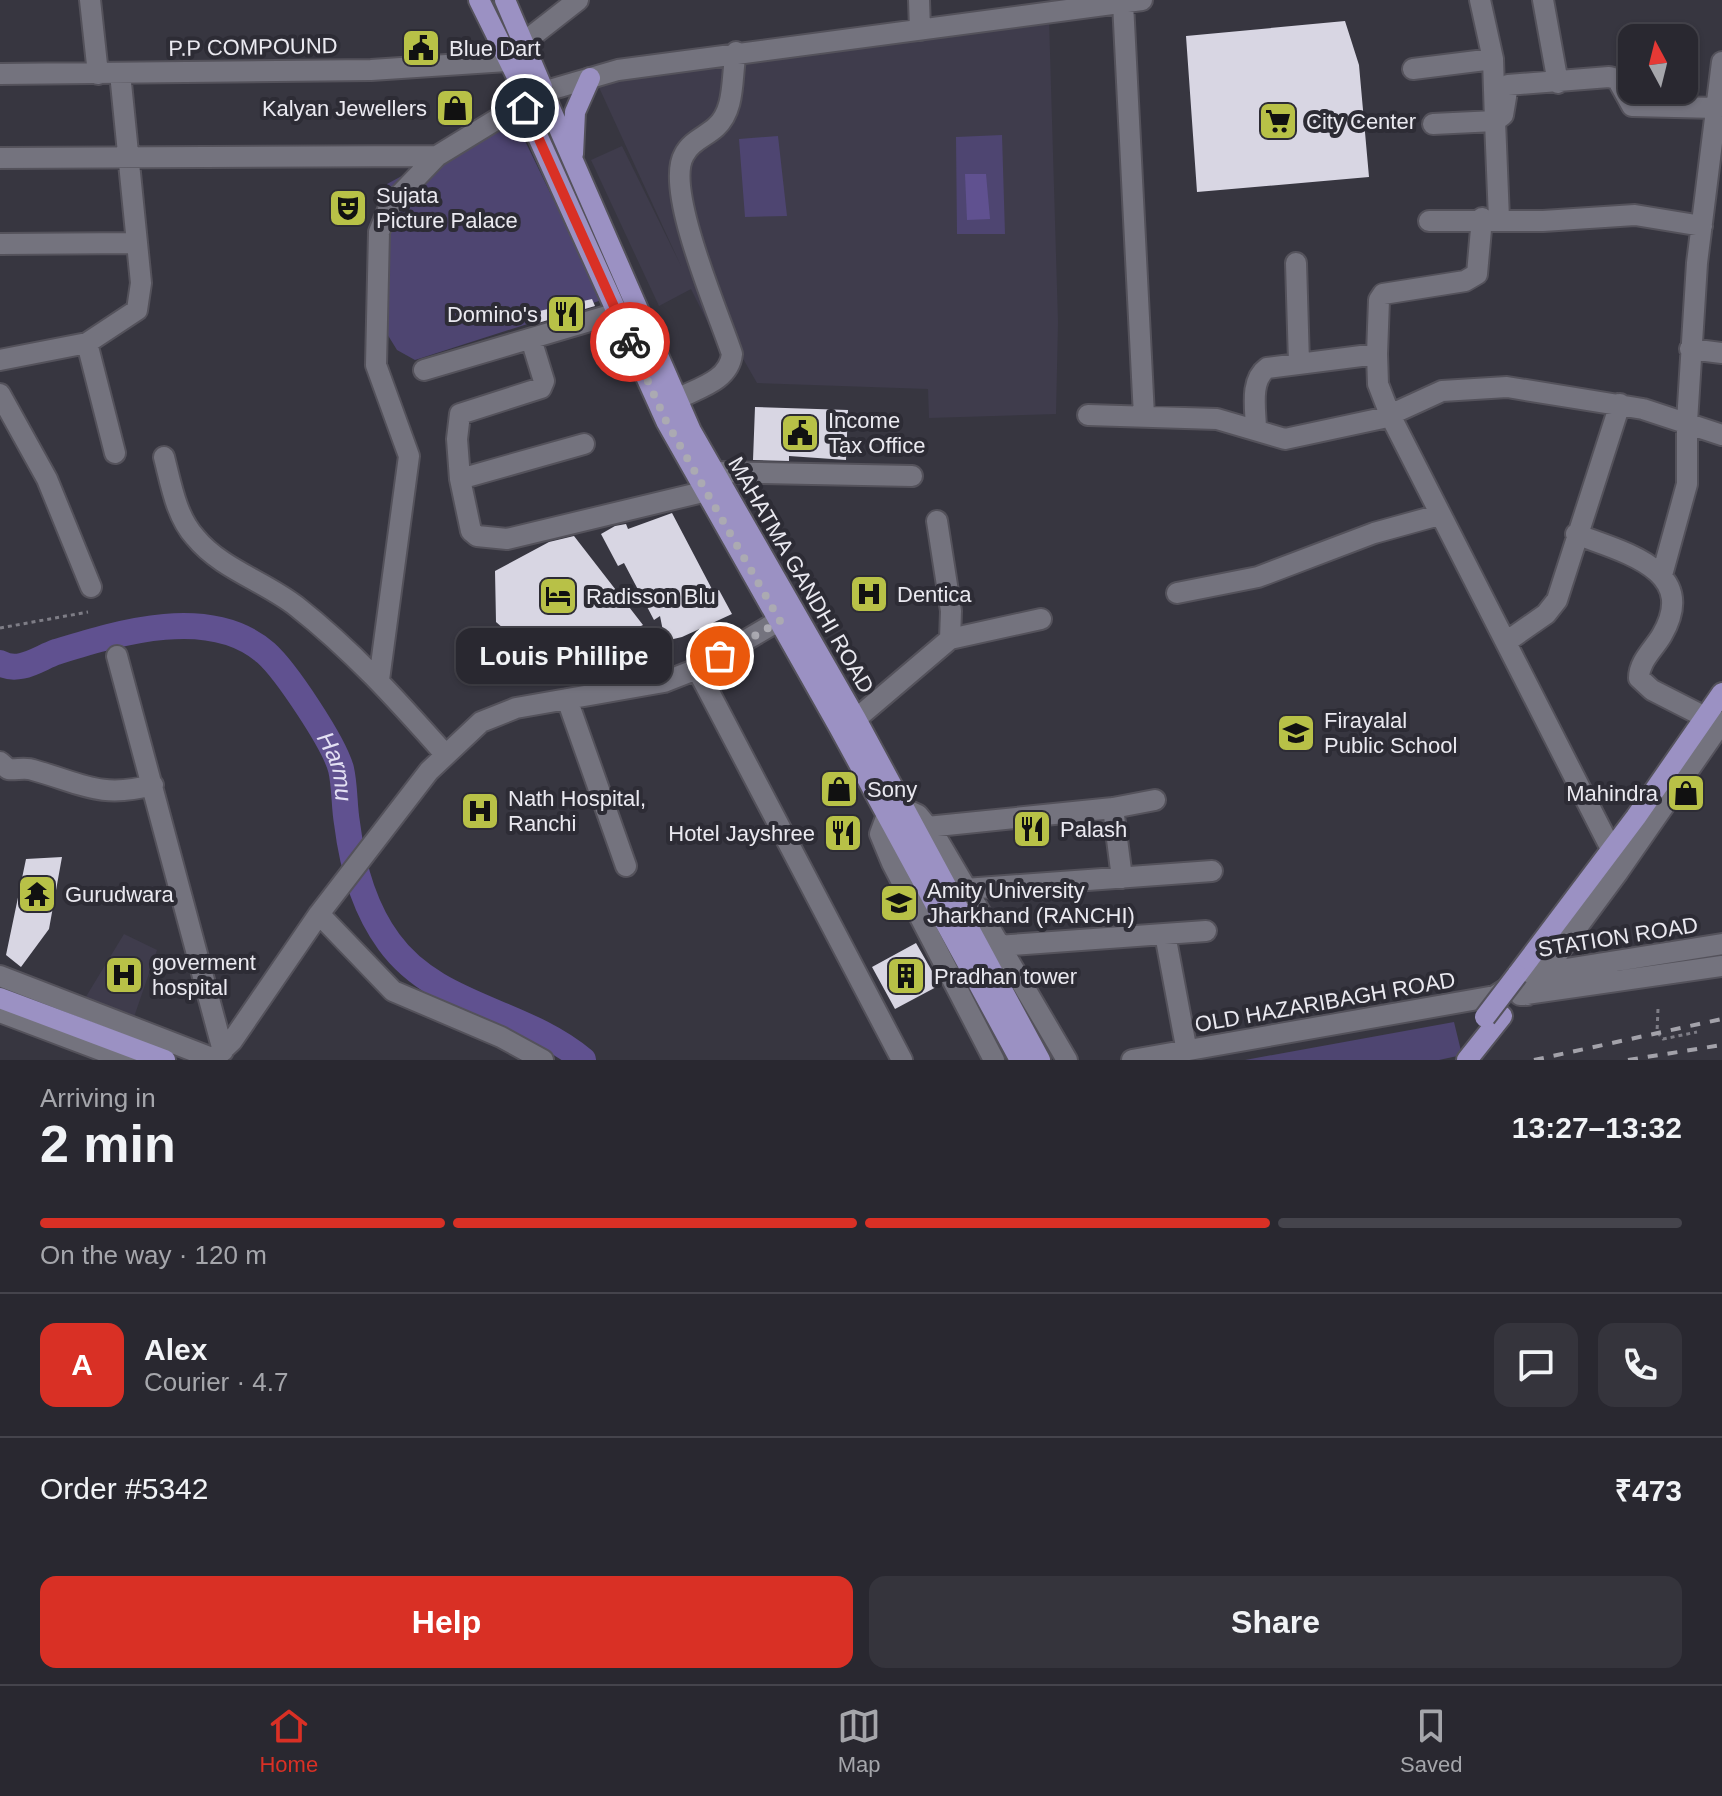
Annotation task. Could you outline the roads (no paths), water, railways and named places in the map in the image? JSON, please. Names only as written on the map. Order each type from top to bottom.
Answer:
[{"type":"main road","name":"MAHATMA GANDHI ROAD","points":[[479,0],[507,61],[534,97],[573,163],[710,481]]},
{"type":"main road","name":"MAHATMA GANDHI ROAD","points":[[505,0],[523,43],[534,97],[617,313],[666,421],[710,481],[896,812],[946,888],[1040,1060]]},
{"type":"main road","points":[[573,163],[575,112],[590,78]]},
{"type":"main road","name":"MAHATMA GANDHI ROAD","points":[[787,616],[856,719],[896,812]]},
{"type":"main road","points":[[1529,979],[1722,693]]},
{"type":"main road","points":[[1450,1060],[1529,979],[1722,712]]},
{"type":"main road","name":"MAHATMA GANDHI ROAD","points":[[946,888],[1020,1060]]},
{"type":"main road","points":[[0,998],[165,1060]]},
{"type":"main road","points":[[1467,1060],[1493,1016]]},
{"type":"street","points":[[90,0],[98,74]]},
{"type":"street","points":[[523,43],[578,0]]},
{"type":"street","points":[[919,0],[920,30]]},
{"type":"street","points":[[1480,0],[1493,59],[1495,121],[1491,219],[1477,274],[1465,281],[1383,294],[1379,300],[1378,384],[1439,515],[1608,843]]},
{"type":"street","points":[[1543,0],[1558,83]]},
{"type":"street","points":[[379,680],[409,456],[376,365],[377,249],[383,216],[437,156],[534,97],[618,70],[1133,2],[1144,416]]},
{"type":"street","points":[[677,399],[725,374],[731,363],[732,354],[691,238],[679,181],[683,155],[691,144],[719,125],[726,111],[732,97],[735,53]]},
{"type":"street","points":[[1413,69],[1493,59]]},
{"type":"street","name":"P.P COMPOUND","points":[[0,74],[371,70],[507,61]]},
{"type":"street","points":[[1662,575],[1687,484],[1690,349],[1722,62]]},
{"type":"street","points":[[0,360],[87,343],[137,310],[141,283],[120,73]]},
{"type":"street","points":[[1433,124],[1495,121],[1503,115],[1508,85],[1609,77],[1617,79],[1632,106],[1717,108]]},
{"type":"street","points":[[0,158],[437,156]]},
{"type":"street","points":[[1429,221],[1635,215],[1702,226]]},
{"type":"street","points":[[0,244],[137,243]]},
{"type":"street","points":[[1296,263],[1299,363]]},
{"type":"street","points":[[424,370],[617,313]]},
{"type":"street","points":[[531,339],[544,381],[541,388],[460,414],[457,439],[460,479],[471,531],[477,536],[507,539],[710,481],[912,476]]},
{"type":"street","points":[[87,343],[115,453]]},
{"type":"street","points":[[1690,349],[1722,353]]},
{"type":"street","points":[[1256,430],[1255,389],[1261,373],[1278,365],[1377,354]]},
{"type":"street","points":[[1088,415],[1217,419],[1285,439],[1390,415],[1442,391],[1461,387],[1507,387],[1620,404],[1722,435]]},
{"type":"street","points":[[0,394],[47,479],[91,587]]},
{"type":"street","points":[[1506,642],[1552,608],[1563,587],[1576,534],[1620,404]]},
{"type":"street","points":[[460,479],[584,444]]},
{"type":"street","points":[[164,457],[179,510],[196,539],[219,559],[295,606],[347,647],[444,753]]},
{"type":"street","points":[[1177,593],[1258,577],[1374,533],[1439,515]]},
{"type":"street","points":[[937,521],[951,611],[950,639]]},
{"type":"street","points":[[1576,534],[1638,558],[1662,575],[1672,596],[1672,609],[1662,637],[1642,664],[1639,678],[1652,690],[1699,714]]},
{"type":"street","points":[[217,1057],[333,895],[444,753],[495,714],[652,685],[697,669],[787,616]]},
{"type":"street","points":[[856,719],[950,639],[1041,619]]},
{"type":"street","points":[[117,656],[153,785],[217,1057]]},
{"type":"street","points":[[697,669],[902,1060]]},
{"type":"street","points":[[1495,996],[1722,681]]},
{"type":"street","points":[[567,699],[626,866]]},
{"type":"street","points":[[1529,979],[1716,748],[1722,722]]},
{"type":"street","points":[[0,762],[8,769],[31,769],[92,789],[121,791],[153,785]]},
{"type":"street","points":[[927,827],[1113,808],[1155,800]]},
{"type":"street","points":[[1113,808],[1122,878]]},
{"type":"street","points":[[994,1060],[880,834],[896,812],[918,815],[927,827],[946,888],[997,946],[1067,1060]]},
{"type":"street","points":[[946,888],[1212,871]]},
{"type":"street","points":[[319,914],[393,991],[501,1037],[543,1060]]},
{"type":"street","points":[[997,946],[1206,931]]},
{"type":"street","points":[[1165,934],[1187,1052]]},
{"type":"street","name":"STATION ROAD","points":[[1529,979],[1722,944]]},
{"type":"street","points":[[1529,979],[1722,966]]},
{"type":"street","points":[[0,976],[217,1057]]},
{"type":"street","name":"OLD HAZARIBAGH ROAD","points":[[1132,1060],[1495,996],[1529,979]]},
{"type":"street","points":[[0,1012],[127,1060]]},
{"type":"waterway","name":"Harmu","points":[[0,663],[22,666],[107,637],[163,627],[191,626],[218,630],[243,638],[266,653],[308,708],[337,757],[356,870],[366,900],[389,942],[408,964],[431,981],[560,1043],[583,1060]]},
{"type":"railway","points":[[1534,1060],[1722,1019]]},
{"type":"railway","points":[[1628,1060],[1722,1045]]},
{"type":"place","name":"Blue Dart","points":[[421,48]]},
{"type":"place","name":"Kalyan Jewellers","points":[[455,108]]},
{"type":"place","name":"City Center","points":[[1278,121]]},
{"type":"place","name":"Sujata Picture Palace","points":[[348,208]]},
{"type":"place","name":"Domino's","points":[[566,314]]},
{"type":"place","name":"Income Tax Office","points":[[800,433]]},
{"type":"place","name":"Dentica","points":[[869,594]]},
{"type":"place","name":"Radisson Blu","points":[[558,596]]},
{"type":"place","name":"Louis Phillipe","points":[[720,656]]},
{"type":"place","name":"Firayalal Public School","points":[[1296,733]]},
{"type":"place","name":"Sony","points":[[839,789]]},
{"type":"place","name":"Mahindra","points":[[1686,793]]},
{"type":"place","name":"Nath Hospital, Ranchi","points":[[480,811]]},
{"type":"place","name":"Palash","points":[[1032,829]]},
{"type":"place","name":"Hotel Jayshree","points":[[843,833]]},
{"type":"place","name":"Gurudwara","points":[[37,894]]},
{"type":"place","name":"Amity University Jharkhand (RANCHI)","points":[[899,903]]},
{"type":"place","name":"goverment hospital","points":[[124,975]]},
{"type":"place","name":"Pradhan tower","points":[[906,976]]}]
